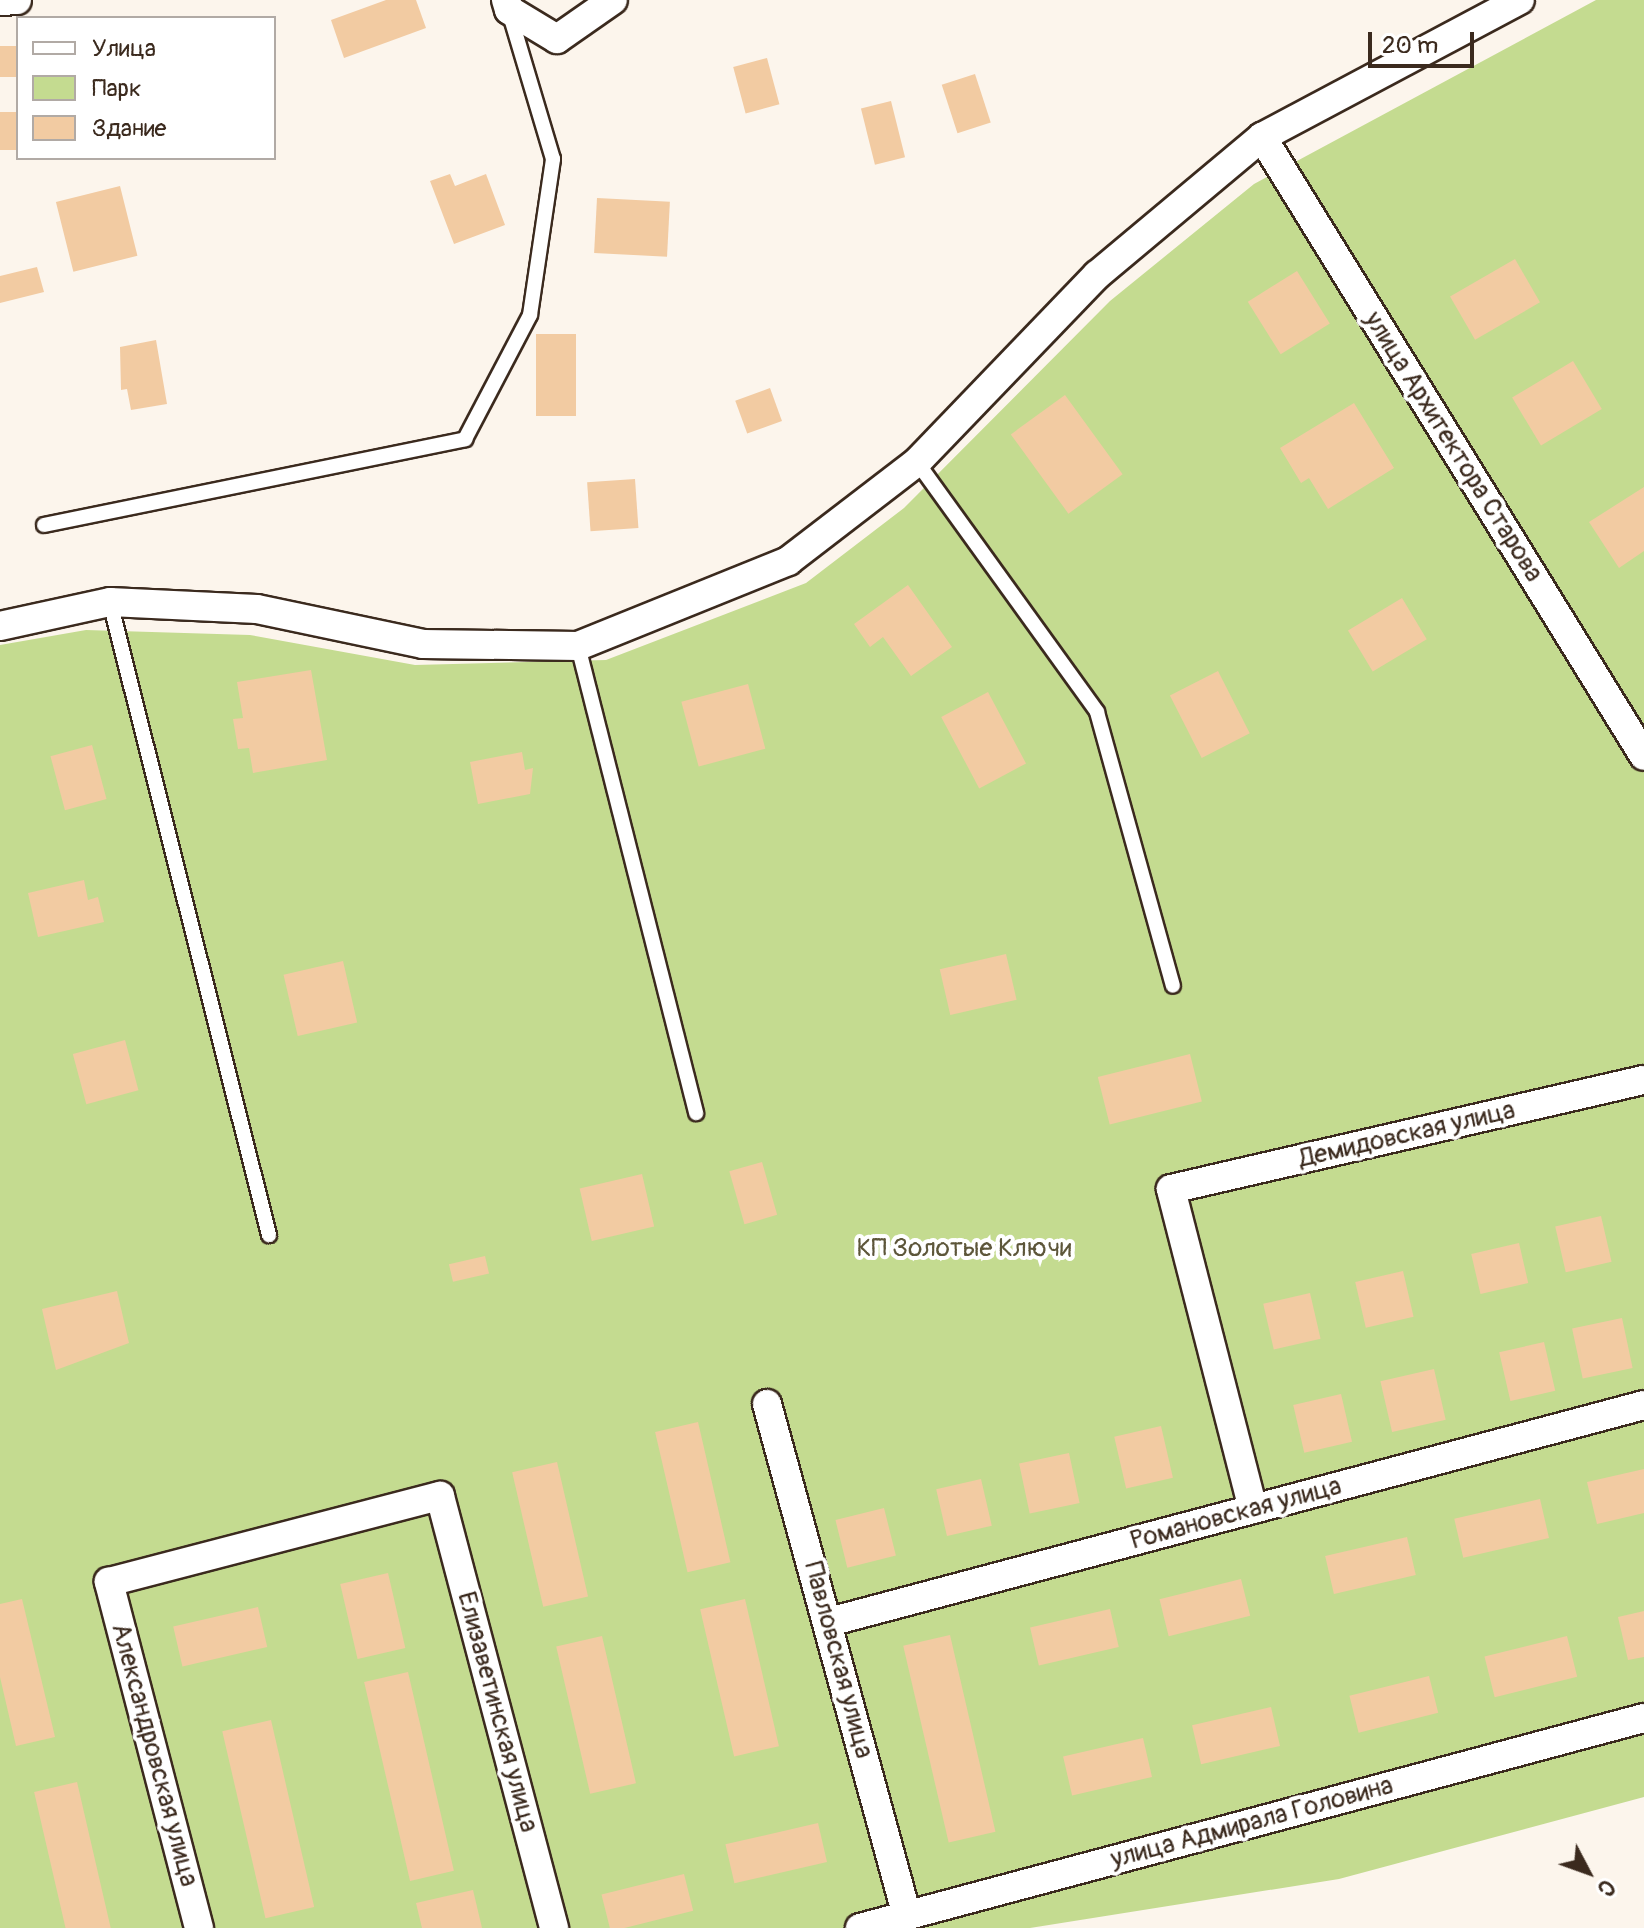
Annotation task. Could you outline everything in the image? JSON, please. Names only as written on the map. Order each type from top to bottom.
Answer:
[{"type":"street","points":[[0,1],[17,0]]},
{"type":"street","points":[[507,5],[557,39],[613,0]]},
{"type":"street","points":[[0,626],[110,602],[257,609],[423,644],[578,646],[788,561],[917,462],[1097,275],[1262,137],[1520,0]]},
{"type":"street","name":"улица Архитектора Старова","points":[[1262,137],[1644,756]]},
{"type":"street","name":"Демидовская улица","points":[[1253,1509],[1171,1189],[1644,1080]]},
{"type":"street","name":"Павловская улица","points":[[767,1404],[907,1916]]},
{"type":"street","name":"Романовская улица","points":[[829,1622],[1644,1405]]},
{"type":"street","name":"Елизаветинская улица","points":[[109,1582],[440,1496],[554,1928]]},
{"type":"street","name":"Александровская улица","points":[[109,1582],[199,1928]]},
{"type":"street","name":"улица Адмирала Головина","points":[[860,1928],[1644,1718]]},
{"type":"lane","points":[[44,525],[465,439],[530,315],[553,159],[507,5]]},
{"type":"lane","points":[[917,462],[1097,712],[1173,986]]},
{"type":"lane","points":[[110,602],[269,1235]]},
{"type":"lane","points":[[578,646],[696,1113]]},
{"type":"green space","name":"КП Золотые Ключи","points":[[1596,0],[1644,0],[1644,1797],[1339,1879],[1030,1928],[0,1928],[0,645],[86,630],[250,635],[415,665],[606,660],[806,583],[904,508],[1110,301],[1254,184]]},
{"type":"building","points":[[386,0],[416,0],[426,28],[344,58],[331,20]]},
{"type":"building","points":[[0,46],[16,46],[16,77],[0,77]]},
{"type":"building","points":[[767,58],[779,104],[746,113],[733,67]]},
{"type":"building","points":[[975,74],[991,123],[957,133],[942,85]]},
{"type":"building","points":[[891,101],[905,157],[875,165],[861,108]]},
{"type":"building","points":[[0,112],[16,112],[16,150],[0,150]]},
{"type":"building","points":[[450,174],[455,186],[486,174],[505,225],[454,244],[430,181]]},
{"type":"building","points":[[120,186],[137,256],[73,272],[56,202]]},
{"type":"building","points":[[597,198],[670,202],[667,257],[594,253]]},
{"type":"building","points":[[1515,259],[1540,302],[1475,340],[1450,296]]},
{"type":"building","points":[[37,267],[44,292],[0,303],[0,276]]},
{"type":"building","points":[[1297,271],[1330,324],[1281,354],[1248,302]]},
{"type":"building","points":[[536,334],[576,334],[576,416],[536,416]]},
{"type":"building","points":[[156,340],[167,404],[131,410],[127,389],[121,390],[120,347]]},
{"type":"building","points":[[1573,361],[1602,409],[1541,446],[1512,398]]},
{"type":"building","points":[[770,388],[782,421],[747,434],[735,401]]},
{"type":"building","points":[[1065,395],[1123,474],[1068,514],[1011,434]]},
{"type":"building","points":[[1354,403],[1394,468],[1328,509],[1309,478],[1301,483],[1280,448]]},
{"type":"building","points":[[635,479],[638,528],[591,531],[587,482]]},
{"type":"building","points":[[1644,487],[1644,551],[1619,568],[1589,522]]},
{"type":"building","points":[[908,585],[952,647],[911,676],[883,637],[870,647],[854,624]]},
{"type":"building","points":[[1402,598],[1427,639],[1373,672],[1348,630]]},
{"type":"building","points":[[311,670],[327,760],[253,773],[249,748],[238,749],[233,719],[243,718],[237,682]]},
{"type":"building","points":[[1218,671],[1250,733],[1202,758],[1170,696]]},
{"type":"building","points":[[748,684],[765,749],[699,767],[681,702]]},
{"type":"building","points":[[988,692],[1026,764],[979,788],[941,717]]},
{"type":"building","points":[[92,745],[106,799],[65,810],[50,756]]},
{"type":"building","points":[[522,752],[525,770],[533,768],[530,794],[478,804],[470,762]]},
{"type":"building","points":[[84,880],[88,900],[98,897],[104,922],[38,937],[28,893]]},
{"type":"building","points":[[1006,954],[1017,1000],[950,1015],[940,969]]},
{"type":"building","points":[[343,961],[357,1022],[298,1036],[284,975]]},
{"type":"building","points":[[125,1040],[138,1090],[86,1104],[73,1054]]},
{"type":"building","points":[[1190,1054],[1202,1102],[1110,1125],[1098,1077]]},
{"type":"building","points":[[762,1162],[777,1215],[744,1224],[729,1171]]},
{"type":"building","points":[[642,1174],[654,1227],[592,1241],[580,1188]]},
{"type":"building","points":[[1601,1216],[1612,1262],[1566,1272],[1555,1227]]},
{"type":"building","points":[[1519,1243],[1528,1283],[1480,1294],[1471,1254]]},
{"type":"building","points":[[485,1256],[489,1274],[453,1282],[449,1264]]},
{"type":"building","points":[[1403,1271],[1414,1317],[1366,1328],[1355,1282]]},
{"type":"building","points":[[117,1291],[129,1343],[56,1370],[42,1309]]},
{"type":"building","points":[[1310,1293],[1321,1339],[1274,1350],[1263,1304]]},
{"type":"building","points":[[1622,1318],[1633,1368],[1583,1378],[1572,1329]]},
{"type":"building","points":[[1544,1342],[1555,1391],[1510,1401],[1499,1352]]},
{"type":"building","points":[[1434,1369],[1446,1420],[1392,1432],[1380,1381]]},
{"type":"building","points":[[1341,1394],[1352,1442],[1304,1453],[1293,1405]]},
{"type":"building","points":[[698,1422],[730,1562],[688,1572],[655,1432]]},
{"type":"building","points":[[1161,1426],[1173,1478],[1126,1488],[1114,1437]]},
{"type":"building","points":[[1069,1453],[1080,1503],[1030,1513],[1019,1464]]},
{"type":"building","points":[[557,1462],[588,1596],[543,1607],[512,1472]]},
{"type":"building","points":[[1644,1469],[1644,1513],[1597,1524],[1587,1482]]},
{"type":"building","points":[[981,1479],[992,1526],[947,1536],[936,1489]]},
{"type":"building","points":[[1540,1499],[1549,1538],[1463,1558],[1454,1519]]},
{"type":"building","points":[[884,1508],[896,1556],[847,1568],[835,1520]]},
{"type":"building","points":[[1407,1537],[1416,1575],[1334,1594],[1325,1556]]},
{"type":"building","points":[[388,1573],[405,1648],[358,1659],[340,1584]]},
{"type":"building","points":[[1241,1579],[1250,1616],[1169,1636],[1159,1599]]},
{"type":"building","points":[[22,1599],[55,1737],[16,1746],[0,1677],[0,1604]]},
{"type":"building","points":[[745,1599],[779,1746],[734,1756],[700,1609]]},
{"type":"building","points":[[258,1607],[267,1647],[182,1667],[173,1627]]},
{"type":"building","points":[[1110,1609],[1119,1647],[1039,1665],[1030,1627]]},
{"type":"building","points":[[1644,1611],[1644,1657],[1628,1660],[1618,1617]]},
{"type":"building","points":[[950,1635],[995,1832],[949,1843],[903,1646]]},
{"type":"building","points":[[602,1636],[636,1783],[590,1794],[556,1647]]},
{"type":"building","points":[[1567,1636],[1577,1677],[1495,1697],[1485,1657]]},
{"type":"building","points":[[408,1672],[454,1871],[410,1881],[364,1682]]},
{"type":"building","points":[[1429,1676],[1438,1713],[1359,1733],[1349,1696]]},
{"type":"building","points":[[1271,1707],[1280,1746],[1201,1764],[1192,1725]]},
{"type":"building","points":[[271,1720],[314,1907],[265,1918],[222,1731]]},
{"type":"building","points":[[1143,1738],[1152,1777],[1072,1795],[1063,1756]]},
{"type":"building","points":[[77,1782],[111,1928],[66,1928],[34,1792]]},
{"type":"building","points":[[818,1823],[827,1862],[734,1883],[725,1844]]},
{"type":"building","points":[[684,1874],[693,1911],[624,1928],[610,1928],[602,1895]]},
{"type":"building","points":[[473,1890],[482,1928],[422,1928],[416,1903]]}]
